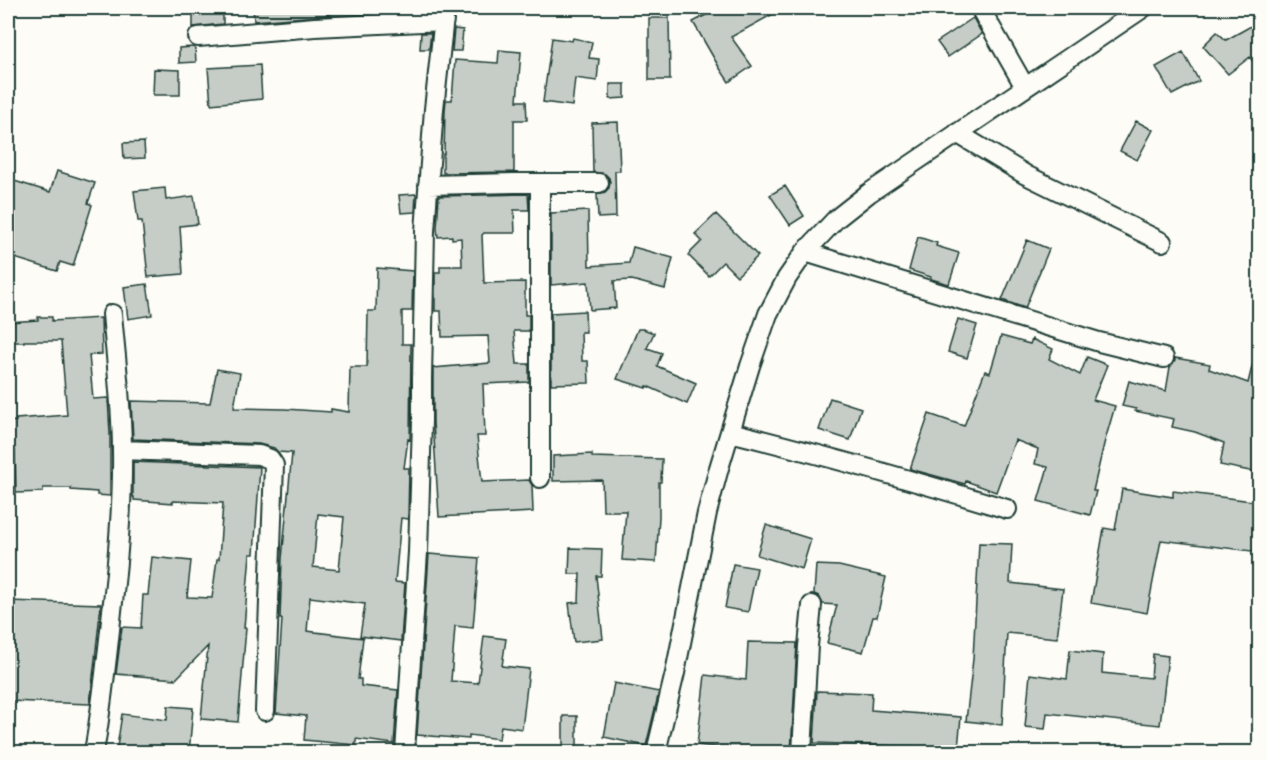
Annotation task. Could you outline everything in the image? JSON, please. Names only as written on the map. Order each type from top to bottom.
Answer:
[{"type":"street","points":[[980,8],[1025,87]]},
{"type":"street","points":[[656,753],[675,673],[707,513],[719,468],[768,314],[787,278],[805,252],[836,219],[869,192],[1143,8]]},
{"type":"street","points":[[198,37],[444,14],[428,185],[424,263],[418,552],[405,753]]},
{"type":"street","points":[[957,133],[1026,175],[1162,242]]},
{"type":"street","points":[[428,185],[599,183]]},
{"type":"street","points":[[540,184],[540,478]]},
{"type":"street","points":[[805,252],[1099,342],[1164,358]]},
{"type":"street","points":[[94,753],[104,693],[120,541],[122,450],[112,314]]},
{"type":"street","points":[[730,432],[918,482],[1007,510]]},
{"type":"street","points":[[122,450],[260,455],[270,459],[274,465],[265,711]]},
{"type":"street","points":[[802,753],[812,605]]},
{"type":"building","points":[[193,8],[223,8],[223,24],[193,27]]},
{"type":"building","points":[[253,8],[331,8],[331,15],[254,21]]},
{"type":"building","points":[[719,8],[784,8],[731,37],[752,66],[729,82],[693,22]]},
{"type":"building","points":[[649,18],[669,18],[670,80],[649,80]]},
{"type":"building","points":[[973,18],[982,34],[948,57],[937,42]]},
{"type":"building","points":[[1260,21],[1260,73],[1250,57],[1228,74],[1203,46],[1217,32],[1226,40]]},
{"type":"building","points":[[454,29],[463,30],[461,51],[452,51]]},
{"type":"building","points":[[421,33],[431,33],[429,49],[420,49]]},
{"type":"building","points":[[552,38],[572,41],[573,38],[592,42],[589,58],[599,59],[597,81],[575,78],[572,106],[543,102]]},
{"type":"building","points":[[193,47],[196,62],[179,63],[179,48]]},
{"type":"building","points":[[499,50],[521,52],[517,101],[526,101],[527,120],[514,120],[514,172],[443,173],[446,100],[452,100],[455,60],[498,63]]},
{"type":"building","points":[[1183,52],[1199,81],[1172,95],[1156,67]]},
{"type":"building","points":[[260,65],[262,99],[211,104],[208,68]]},
{"type":"building","points":[[154,69],[180,70],[180,95],[153,95]]},
{"type":"building","points":[[610,84],[625,84],[625,98],[610,99]]},
{"type":"building","points":[[1136,121],[1153,130],[1137,160],[1120,151]]},
{"type":"building","points":[[618,122],[620,171],[615,171],[616,217],[598,218],[597,194],[605,192],[610,182],[605,174],[593,172],[592,123]]},
{"type":"building","points":[[144,142],[145,158],[124,159],[123,143]]},
{"type":"building","points":[[57,171],[95,183],[88,203],[92,205],[73,266],[60,262],[57,271],[8,256],[8,179],[50,192]]},
{"type":"building","points":[[785,186],[804,216],[790,225],[770,195]]},
{"type":"building","points":[[165,188],[166,200],[194,196],[198,224],[180,226],[183,274],[148,277],[142,221],[138,221],[134,191]]},
{"type":"building","points":[[416,194],[415,212],[401,213],[399,195]]},
{"type":"building","points":[[528,194],[529,210],[514,210],[515,233],[484,233],[482,235],[484,283],[525,282],[525,315],[529,315],[529,331],[514,331],[517,364],[529,364],[529,382],[483,384],[485,436],[477,436],[482,482],[529,480],[532,485],[533,512],[439,517],[433,422],[433,368],[490,363],[488,336],[442,337],[441,311],[435,311],[435,272],[440,272],[440,266],[462,266],[461,238],[438,237],[439,196]]},
{"type":"building","points":[[588,211],[589,266],[629,263],[633,247],[673,258],[665,289],[632,280],[614,281],[616,308],[590,310],[588,282],[551,285],[551,213]]},
{"type":"building","points":[[716,214],[758,256],[737,276],[723,262],[709,276],[688,255],[702,241],[695,234]]},
{"type":"building","points":[[918,237],[937,243],[936,246],[959,253],[949,284],[909,270]]},
{"type":"building","points":[[1027,240],[1049,249],[1025,308],[1002,300]]},
{"type":"building","points":[[377,268],[413,271],[412,311],[402,311],[402,344],[411,344],[410,440],[408,439],[404,468],[409,468],[408,519],[401,518],[395,582],[405,583],[401,641],[360,636],[365,604],[310,597],[307,631],[363,638],[358,679],[361,679],[361,686],[398,690],[394,744],[356,739],[356,745],[304,740],[306,716],[276,713],[282,619],[280,619],[282,559],[292,453],[278,452],[274,448],[259,444],[133,439],[131,401],[210,403],[217,369],[240,373],[234,408],[331,412],[331,409],[349,412],[350,367],[367,367],[368,311],[376,311]],"holes":[[[318,514],[344,517],[339,570],[313,567]]]},
{"type":"building","points":[[147,284],[152,315],[128,319],[124,287]]},
{"type":"building","points":[[585,311],[586,332],[581,332],[582,361],[588,361],[589,383],[551,384],[551,313]]},
{"type":"building","points":[[38,317],[52,317],[52,321],[101,318],[102,354],[89,355],[93,399],[108,398],[110,496],[97,495],[97,492],[71,490],[71,488],[43,488],[43,492],[16,493],[15,451],[8,452],[8,422],[16,421],[16,419],[67,415],[61,341],[8,342],[8,322],[38,320]]},
{"type":"building","points":[[958,319],[977,325],[967,358],[948,352]]},
{"type":"building","points":[[638,329],[654,333],[647,348],[662,353],[657,366],[696,383],[687,404],[647,386],[646,388],[617,379]]},
{"type":"building","points":[[1001,336],[1030,344],[1032,339],[1053,349],[1049,359],[1080,375],[1087,357],[1107,365],[1093,400],[1115,406],[1093,491],[1096,491],[1090,515],[1038,501],[1048,467],[1035,464],[1038,449],[1015,440],[996,492],[966,481],[965,484],[910,469],[929,414],[964,426],[985,371],[990,373]]},
{"type":"building","points":[[1255,355],[1260,356],[1260,473],[1220,465],[1224,443],[1195,432],[1172,427],[1174,419],[1122,406],[1129,381],[1166,391],[1170,367],[1175,358],[1210,364],[1209,369],[1248,383]]},
{"type":"building","points":[[830,398],[861,408],[850,440],[819,430]]},
{"type":"building","points":[[592,454],[592,457],[662,459],[656,562],[622,560],[626,511],[603,511],[602,480],[553,481],[553,456]]},
{"type":"building","points":[[133,462],[260,467],[254,554],[250,554],[238,722],[201,719],[208,646],[176,679],[116,674],[122,627],[141,628],[143,595],[148,595],[152,557],[191,561],[187,597],[212,598],[217,559],[219,559],[223,503],[134,500]]},
{"type":"building","points":[[1122,489],[1173,497],[1173,491],[1260,502],[1260,552],[1161,540],[1147,613],[1091,603],[1104,528],[1115,530]]},
{"type":"building","points":[[766,525],[811,539],[802,569],[757,555]]},
{"type":"building","points":[[979,543],[1012,544],[1010,583],[1063,589],[1057,638],[1007,633],[1002,725],[966,721],[973,659]]},
{"type":"building","points":[[570,548],[602,549],[601,576],[596,576],[603,639],[574,642],[569,603],[579,602],[580,574],[569,574]]},
{"type":"building","points":[[429,554],[479,558],[473,628],[455,626],[451,681],[478,683],[484,636],[506,639],[502,666],[529,669],[522,729],[501,726],[499,739],[469,735],[469,739],[417,735]]},
{"type":"building","points":[[733,564],[757,568],[748,612],[725,608]]},
{"type":"building","points":[[816,565],[839,566],[886,577],[877,617],[873,617],[863,652],[827,643],[837,605],[823,604],[819,596],[814,594]]},
{"type":"building","points":[[8,601],[101,604],[90,704],[8,701]]},
{"type":"building","points":[[748,642],[797,643],[791,753],[697,745],[705,675],[746,680]]},
{"type":"building","points":[[1070,650],[1103,654],[1102,673],[1151,678],[1153,654],[1168,656],[1160,725],[1047,713],[1045,729],[1025,727],[1030,674],[1067,679]]},
{"type":"building","points":[[614,683],[659,692],[646,746],[604,737]]},
{"type":"building","points":[[817,691],[872,693],[871,710],[961,717],[958,748],[814,743]]},
{"type":"building","points":[[168,706],[193,708],[189,753],[157,753],[117,747],[122,714],[167,720]]},
{"type":"building","points":[[563,716],[577,716],[577,753],[563,753]]}]
